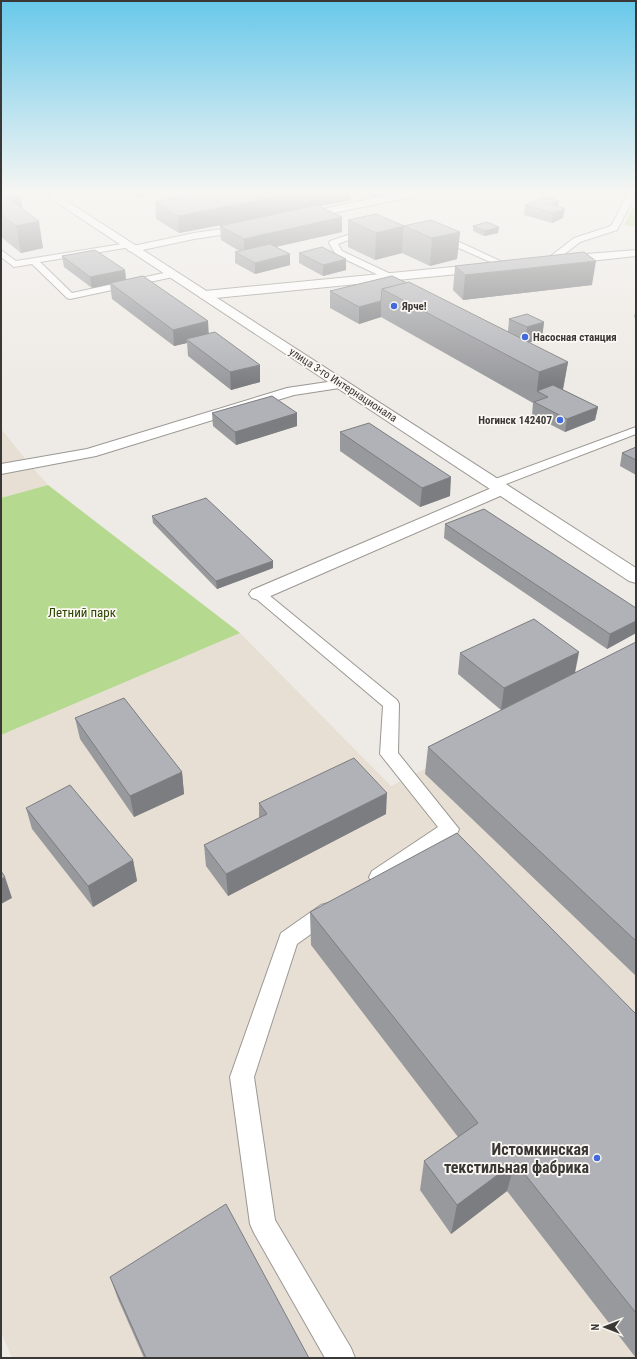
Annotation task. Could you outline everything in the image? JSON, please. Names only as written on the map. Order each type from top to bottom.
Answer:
[{"type":"street","name":"улица 3-го Интернационала","points":[[147,257],[636,577]]},
{"type":"street","points":[[536,263],[594,257]]},
{"type":"street","points":[[205,295],[392,278],[521,264]]},
{"type":"street","points":[[1,469],[90,452],[292,391],[341,384]]},
{"type":"street","points":[[259,594],[497,487]]},
{"type":"lane","points":[[4,257],[14,264],[59,257]]},
{"type":"lane","points":[[348,257],[392,278]]},
{"type":"lane","points":[[488,257],[507,266]]},
{"type":"lane","points":[[550,262],[556,257]]},
{"type":"lane","points":[[34,261],[70,296],[173,274]]},
{"type":"lane","points":[[497,487],[636,430]]},
{"type":"lane","points":[[259,594],[390,704],[390,754],[450,829],[366,886]]},
{"type":"lane","points":[[341,1358],[263,1224],[242,1077],[288,939],[346,899]]},
{"type":"shaded area","points":[[1,429],[31,466],[48,485],[1,498]]},
{"type":"shaded area","points":[[240,633],[391,786],[636,663],[636,1358],[12,1358],[1,1332],[1,735]]},
{"type":"green space","name":"Летний парк","points":[[48,485],[240,633],[1,735],[1,498]]},
{"type":"building","points":[[64,257],[106,257],[125,270],[90,277]]},
{"type":"building","points":[[245,257],[277,257],[255,263]]},
{"type":"building","points":[[308,257],[343,257],[346,259],[323,265]]},
{"type":"building","points":[[534,257],[591,257],[596,261],[465,275],[455,266]]},
{"type":"building","points":[[143,276],[208,321],[173,330],[110,283]]},
{"type":"building","points":[[392,276],[407,283],[382,289],[381,301],[359,307],[330,291]]},
{"type":"building","points":[[409,282],[568,362],[539,372],[382,289]]},
{"type":"building","points":[[527,314],[544,322],[527,327],[509,319]]},
{"type":"building","points":[[215,332],[260,365],[230,372],[186,339]]},
{"type":"building","points":[[553,385],[598,407],[567,419],[534,402],[548,397],[537,391]]},
{"type":"building","points":[[272,396],[297,413],[235,432],[212,413]]},
{"type":"building","points":[[369,423],[451,477],[422,488],[340,432]]},
{"type":"building","points":[[636,447],[636,460],[622,453]]},
{"type":"building","points":[[206,498],[273,561],[216,581],[152,516]]},
{"type":"building","points":[[484,509],[636,608],[636,621],[610,634],[445,524]]},
{"type":"building","points":[[534,619],[579,652],[504,688],[460,653]]},
{"type":"building","points":[[636,642],[636,941],[428,747]]},
{"type":"building","points":[[124,698],[182,772],[130,796],[75,718]]},
{"type":"building","points":[[354,758],[387,793],[226,874],[204,845],[267,814],[259,803]]},
{"type":"building","points":[[70,785],[133,860],[88,886],[26,808]]},
{"type":"building","points":[[457,833],[636,1014],[636,1313],[515,1162],[457,1205],[424,1161],[478,1123],[310,912]]},
{"type":"building","points":[[1,871],[5,877],[1,879]]},
{"type":"building","points":[[226,1204],[309,1358],[146,1358],[110,1277]]},
{"type":"place","name":"Ярче!","points":[[394,306]]},
{"type":"place","name":"Насосная станция","points":[[525,337]]},
{"type":"place","name":"Ногинск 142407","points":[[560,420]]},
{"type":"place","name":"Истомкинская текстильная фабрика","points":[[597,1158]]}]
